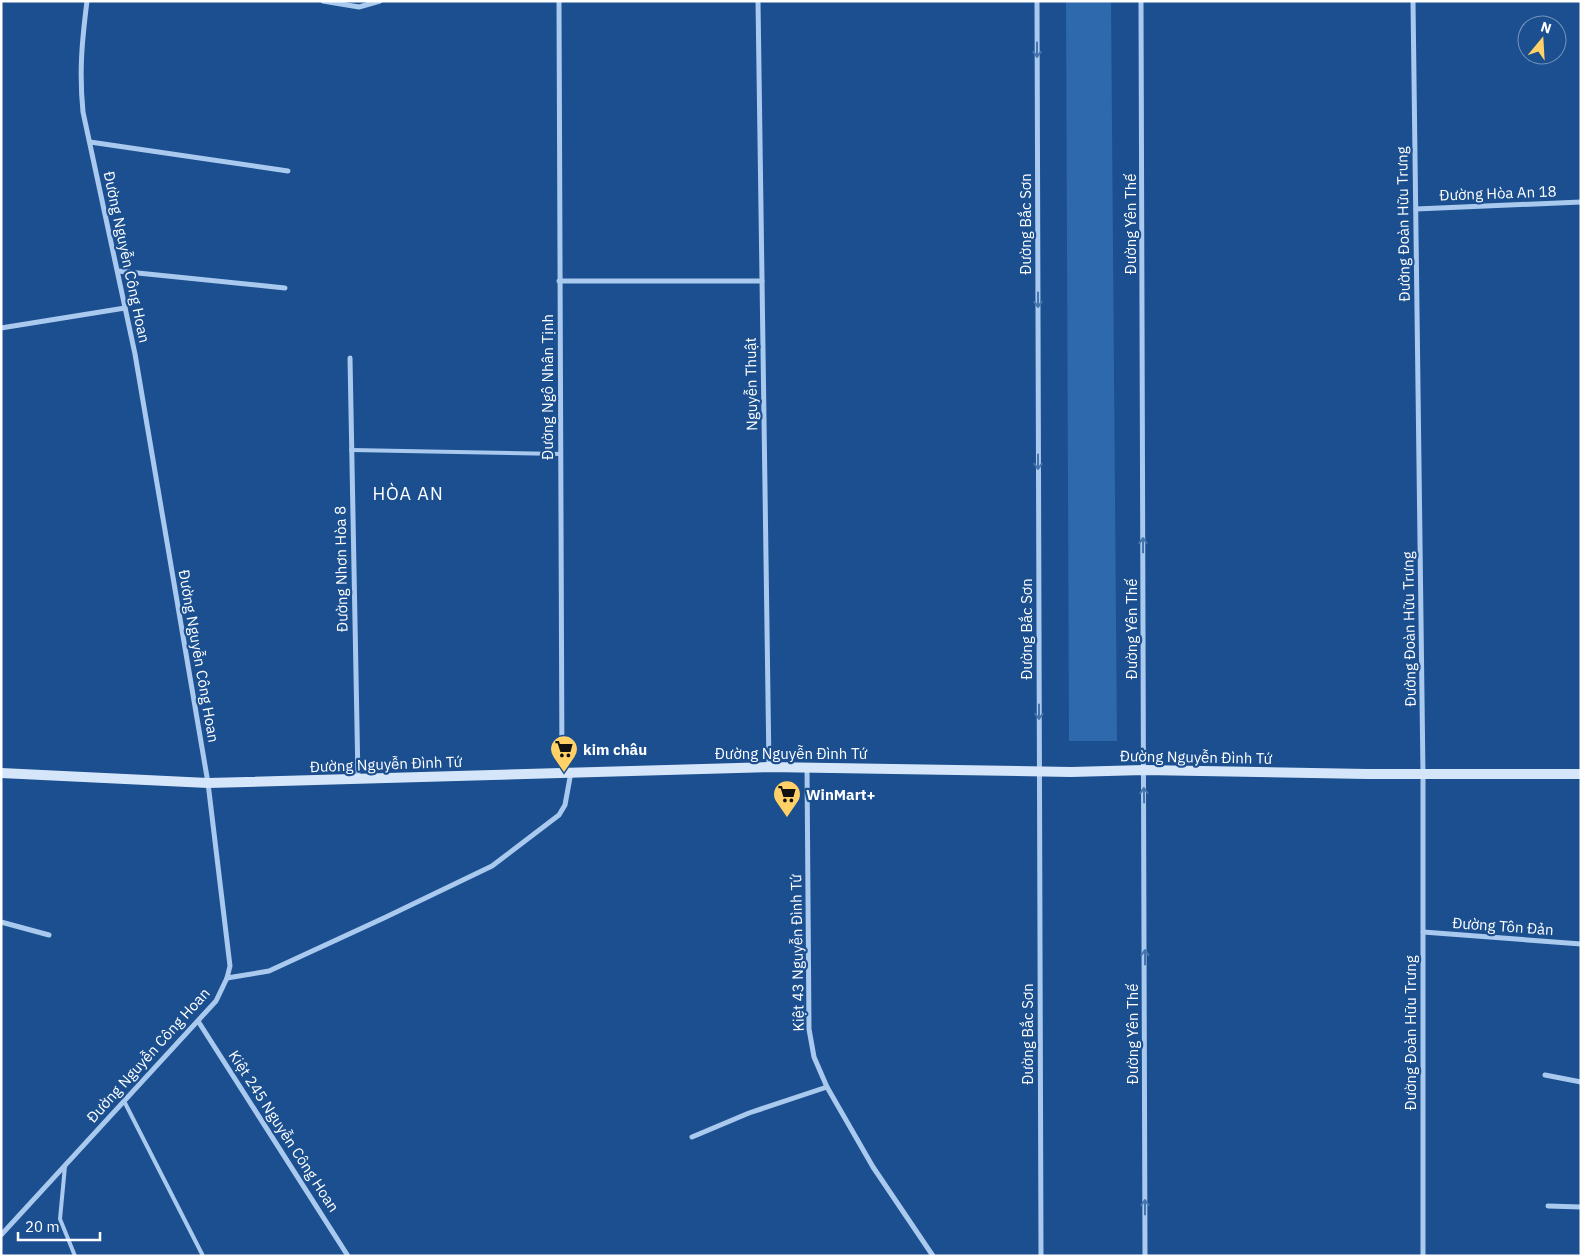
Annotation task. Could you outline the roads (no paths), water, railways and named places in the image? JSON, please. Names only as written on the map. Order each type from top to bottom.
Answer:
[{"type":"street","name":"Đường Nguyễn Công Hoan","points":[[1,1235],[216,1001],[227,978],[230,966],[208,783],[135,354],[83,112],[80,84],[86,1]]},
{"type":"street","points":[[323,1],[341,2],[359,7],[380,1]]},
{"type":"street","name":"Đường Ngô Nhân Tịnh","points":[[227,978],[269,971],[492,866],[559,815],[565,806],[560,454],[558,1]]},
{"type":"street","name":"Nguyễn Thuật","points":[[758,1],[769,767]]},
{"type":"street","name":"Đường Bắc Sơn","points":[[1037,1],[1041,1256]]},
{"type":"street","name":"Đường Yên Thế","points":[[1141,1],[1145,1256]]},
{"type":"street","name":"Đường Đoàn Hữu Trưng","points":[[1413,1],[1423,774],[1423,1256]]},
{"type":"street","points":[[90,142],[288,170]]},
{"type":"street","name":"Đường Hòa An 18","points":[[1416,209],[1581,202]]},
{"type":"street","points":[[118,272],[286,288]]},
{"type":"street","points":[[559,281],[762,281]]},
{"type":"street","points":[[1,328],[125,308]]},
{"type":"street","name":"Đường Nhơn Hòa 8","points":[[350,358],[358,780]]},
{"type":"street","name":"Đường Nguyễn Đình Tứ","points":[[1,772],[208,783],[807,766],[1071,772],[1144,770],[1367,774],[1581,774]]},
{"type":"street","name":"Kiệt 43 Nguyễn Đình Tứ","points":[[807,766],[809,1029],[814,1057],[827,1087],[873,1167],[933,1256]]},
{"type":"street","points":[[1,922],[49,935]]},
{"type":"street","name":"Đường Tôn Đản","points":[[1423,932],[1581,944]]},
{"type":"street","name":"Kiệt 245 Nguyễn Công Hoan","points":[[198,1021],[348,1256]]},
{"type":"street","points":[[1545,1075],[1581,1082]]},
{"type":"street","points":[[692,1137],[749,1113],[827,1087]]},
{"type":"street","points":[[1548,1206],[1581,1207]]},
{"type":"lane","points":[[351,450],[560,454]]},
{"type":"lane","points":[[124,1101],[203,1256]]},
{"type":"lane","points":[[65,1165],[60,1219],[75,1256]]},
{"type":"place","name":"kim châu","points":[[564,773]]},
{"type":"place","name":"WinMart+","points":[[787,818]]},
{"type":"district","name":"HÒA AN","points":[[408,493]]}]
